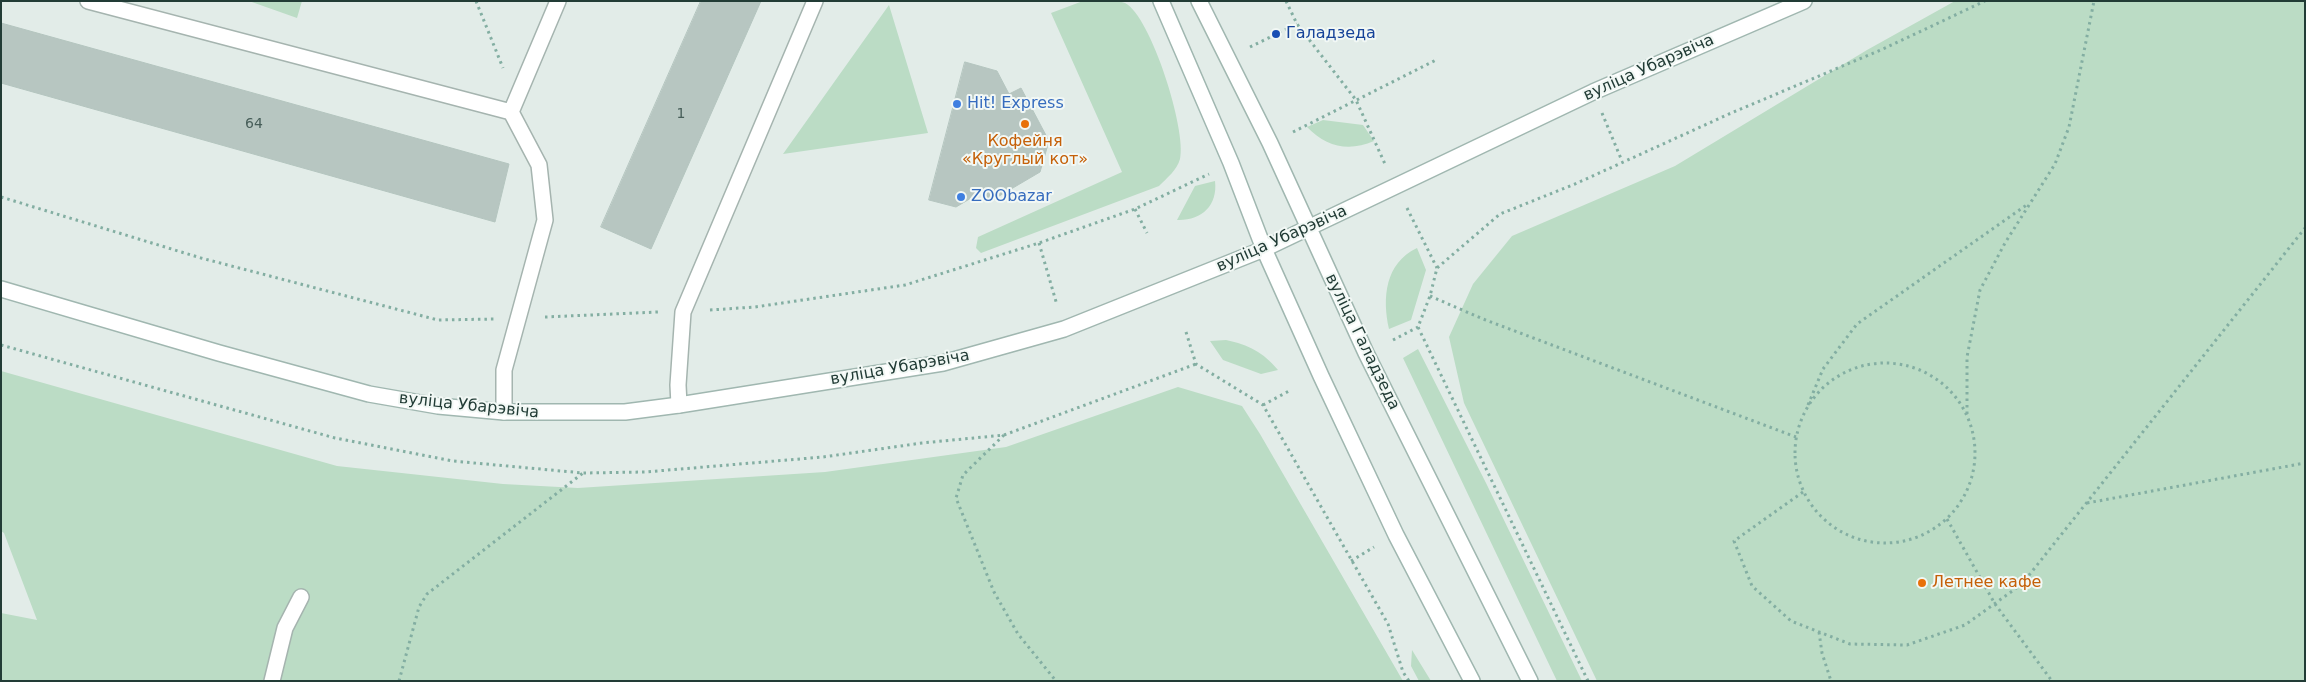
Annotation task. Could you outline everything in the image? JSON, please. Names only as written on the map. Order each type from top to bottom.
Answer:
[{"type":"main road","points":[[88,1],[513,106]]},
{"type":"main road","points":[[504,412],[504,370],[546,220],[539,165],[513,106],[558,1]]},
{"type":"main road","points":[[679,405],[678,386],[683,312],[815,1]]},
{"type":"main road","points":[[1162,1],[1231,164],[1264,249],[1396,535],[1472,681]]},
{"type":"main road","name":"вуліца Галадзеда","points":[[1199,1],[1270,143],[1366,353],[1530,681]]},
{"type":"main road","name":"вуліца Убарэвіча","points":[[1,289],[369,394],[438,406],[504,412],[625,412],[943,363],[1064,329],[1264,249],[1593,92],[1804,1]]},
{"type":"main road","points":[[272,681],[285,628],[302,597]]},
{"type":"path","points":[[476,1],[513,106]]},
{"type":"path","points":[[1286,1],[1296,24],[1356,100],[1396,187],[1437,268]]},
{"type":"path","points":[[1393,340],[1418,327],[1430,296],[1437,268],[1500,214],[1575,184],[1622,161],[1883,49],[1985,1]]},
{"type":"path","points":[[2030,203],[1857,324],[1823,369],[1805,410],[1796,437],[1795,465],[1803,492],[1819,515],[1841,533],[1868,542],[1896,543],[1923,536],[1947,519],[1964,497],[1974,470],[1975,442],[1967,414],[1967,357],[1980,290],[2030,203],[2055,164],[2069,127],[2094,1]]},
{"type":"path","points":[[1276,34],[1296,24]]},
{"type":"path","points":[[1593,92],[1622,161]]},
{"type":"path","points":[[1135,209],[1147,233]]},
{"type":"path","points":[[1803,492],[1734,541],[1752,586],[1791,621],[1850,644],[1907,645],[1965,626],[2022,584],[2305,228]]},
{"type":"path","points":[[1040,243],[1064,329]]},
{"type":"path","points":[[1430,296],[1483,319],[1796,437]]},
{"type":"path","points":[[1418,327],[1588,681]]},
{"type":"path","points":[[1186,332],[1196,364],[1263,405],[1388,624],[1403,672],[1408,681]]},
{"type":"path","points":[[1805,410],[1823,388],[1846,372],[1874,364],[1902,364],[1928,374],[1951,391],[1967,414]]},
{"type":"path","points":[[1263,405],[1289,391]]},
{"type":"path","points":[[1004,435],[963,475],[956,498],[994,592],[1018,634],[1056,681]]},
{"type":"path","points":[[2086,503],[2305,463]]},
{"type":"path","points":[[400,681],[419,607],[427,594],[583,473]]},
{"type":"path","points":[[1947,519],[1995,604],[2052,681]]},
{"type":"path","points":[[1819,632],[1822,653],[1831,681]]},
{"type":"green space","points":[[249,1],[302,1],[297,18]]},
{"type":"green space","points":[[1083,1],[1125,3],[1135,12],[1146,29],[1165,75],[1173,101],[1181,145],[1179,163],[1159,186],[981,253],[976,248],[978,237],[1122,172],[1051,13]]},
{"type":"green space","points":[[1955,1],[2305,1],[2305,681],[1597,681],[1464,403],[1449,337],[1473,284],[1512,236],[1675,166],[1867,50]]},
{"type":"green space","points":[[889,5],[928,133],[783,154]]},
{"type":"green space","points":[[1323,120],[1363,125],[1374,141],[1347,147],[1330,143],[1314,134],[1307,127]]},
{"type":"green space","points":[[1215,181],[1214,198],[1211,205],[1200,215],[1186,220],[1177,220],[1195,186]]},
{"type":"green space","points":[[1417,248],[1426,270],[1411,320],[1389,329],[1386,305],[1388,283],[1398,263]]},
{"type":"green space","points":[[1226,340],[1255,350],[1267,358],[1278,370],[1261,374],[1223,360],[1210,341]]},
{"type":"green space","points":[[1418,349],[1486,483],[1582,681],[1557,681],[1403,358]]},
{"type":"green space","points":[[1,371],[337,466],[503,484],[578,488],[825,472],[1006,447],[1178,387],[1242,406],[1403,681],[1,681],[1,613],[37,620],[4,533],[1,531]]},
{"type":"green space","points":[[1412,650],[1431,681],[1419,681],[1411,666]]},
{"type":"building","points":[[701,1],[761,1],[651,249],[601,227]]},
{"type":"building","points":[[1,23],[509,164],[495,222],[1,83]]},
{"type":"building","points":[[965,62],[997,71],[1009,94],[1021,88],[1049,141],[1040,172],[989,202],[983,191],[956,207],[929,200]]},
{"type":"place","name":"Галадзеда","points":[[1276,34]]},
{"type":"place","name":"Hit! Express","points":[[957,104]]},
{"type":"place","name":"Кофейня «Круглый кот»","points":[[1025,124]]},
{"type":"place","name":"ZOObazar","points":[[961,197]]},
{"type":"place","name":"Летнее кафе","points":[[1922,583]]}]
